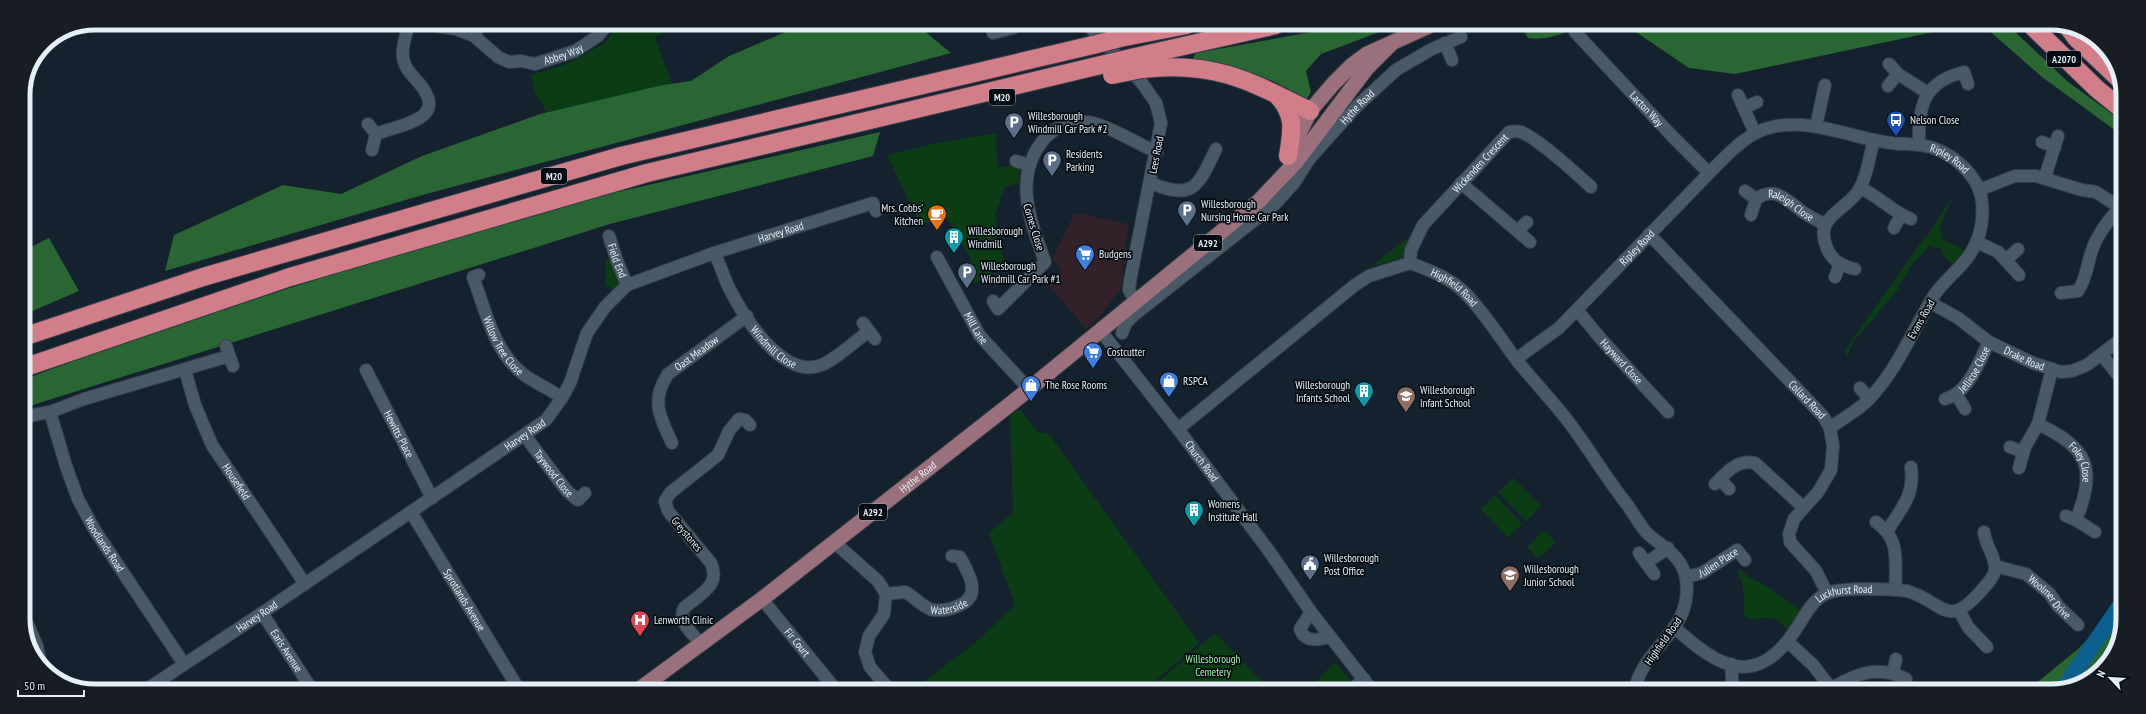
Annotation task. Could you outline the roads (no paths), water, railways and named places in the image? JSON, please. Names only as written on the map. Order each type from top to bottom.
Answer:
[{"type":"highway","name":"M20","points":[[30,335],[203,277],[621,156],[1091,33],[1120,38],[1161,30]]},
{"type":"highway","name":"M20","points":[[30,366],[290,277],[647,173],[892,114],[1139,63],[1258,30]]},
{"type":"highway","name":"A2070","points":[[2036,30],[2097,90],[2116,105]]},
{"type":"highway","name":"A2070","points":[[2076,35],[2112,71]]},
{"type":"highway","name":"M20","points":[[1139,63],[1215,70],[1246,80],[1310,111]]},
{"type":"highway","points":[[1277,94],[1288,109],[1291,121],[1288,156]]},
{"type":"main road","name":"Hythe Road","points":[[1282,187],[1288,156],[1310,111],[1333,84],[1352,65],[1367,54],[1420,30]]},
{"type":"main road","name":"Hythe Road","points":[[646,684],[762,600],[1029,389],[1135,301],[1172,279],[1259,201],[1282,187],[1296,162],[1367,68],[1392,43]]},
{"type":"main road","points":[[1310,111],[1316,112],[1321,110],[1347,81],[1367,68]]},
{"type":"street","points":[[376,134],[416,122],[428,111],[430,102],[427,93],[410,73],[403,59],[407,30]]},
{"type":"street","name":"Abbey Way","points":[[459,30],[474,36],[498,57],[509,62],[539,64],[581,48],[598,36],[603,30]]},
{"type":"street","points":[[474,36],[477,30]]},
{"type":"street","points":[[993,30],[993,33],[1005,30]]},
{"type":"street","name":"Lacton Way","points":[[1575,32],[1591,39],[1671,135],[1709,173]]},
{"type":"street","name":"Lees Road","points":[[1091,33],[1142,83],[1156,103],[1162,127],[1139,231],[1130,281],[1129,290],[1135,301]]},
{"type":"street","name":"Hythe Road","points":[[1282,187],[1357,106],[1396,70],[1445,43],[1461,37]]},
{"type":"street","points":[[1445,43],[1452,60]]},
{"type":"street","points":[[1889,64],[1898,74],[1928,93]]},
{"type":"street","points":[[1919,144],[1919,116],[1928,93],[1936,84],[1949,76],[1964,72],[1968,84]]},
{"type":"street","points":[[1888,86],[1898,74]]},
{"type":"street","points":[[1816,126],[1828,99],[1825,85]]},
{"type":"street","points":[[1738,95],[1755,133]]},
{"type":"street","points":[[1744,108],[1757,102]]},
{"type":"street","name":"Cornes Close","points":[[994,301],[998,309],[1045,262],[1027,207],[1025,186],[1035,152],[1052,131],[1062,125],[1074,122],[1098,124],[1156,152]]},
{"type":"street","points":[[368,124],[376,134]]},
{"type":"street","name":"Ripley Road","points":[[1516,359],[1559,328],[1709,173],[1733,150],[1755,133],[1782,125],[1816,126],[1874,140],[1919,144],[1944,152],[1966,168],[1979,190]]},
{"type":"street","name":"Wickenden Crescent","points":[[1410,263],[1411,250],[1423,224],[1505,135],[1516,131],[1527,135],[1582,170],[1591,187]]},
{"type":"street","points":[[372,150],[376,134]]},
{"type":"street","name":"Raleigh Close","points":[[1840,264],[1832,258],[1825,244],[1823,235],[1825,225],[1829,218],[1851,200],[1860,188],[1874,140]]},
{"type":"street","points":[[2042,142],[2057,142],[2045,177]]},
{"type":"street","points":[[1151,182],[1169,190],[1186,192],[1196,184],[1203,175],[1216,149]]},
{"type":"street","points":[[1016,161],[1030,165]]},
{"type":"street","points":[[1979,190],[2015,176],[2045,177],[2082,190],[2096,192],[2116,205]]},
{"type":"street","points":[[1461,183],[1522,226],[1530,242]]},
{"type":"street","points":[[1860,188],[1878,197],[1906,217],[1894,228]]},
{"type":"street","name":"Evans Road","points":[[1830,428],[1869,399],[1895,365],[1942,286],[1968,257],[1977,242],[1982,220],[1979,190]]},
{"type":"street","name":"Raleigh Close","points":[[1745,191],[1756,199]]},
{"type":"street","name":"Raleigh Close","points":[[1751,215],[1756,199],[1765,194],[1780,194],[1825,225]]},
{"type":"street","name":"Harvey Road","points":[[154,684],[525,436],[546,420],[562,398],[570,382],[587,334],[599,314],[628,284],[714,253],[873,203],[876,211]]},
{"type":"street","points":[[2061,293],[2082,295],[2095,242],[2101,231],[2116,214]]},
{"type":"street","name":"Collard Road","points":[[1649,234],[1823,416],[1830,428],[1834,446],[1831,470],[1818,492],[1803,507],[1790,526],[1790,542],[1816,572],[1827,593]]},
{"type":"street","name":"Field End","points":[[609,236],[617,261],[628,284]]},
{"type":"street","points":[[1977,242],[1998,252],[2019,275]]},
{"type":"street","points":[[2006,260],[2018,249]]},
{"type":"street","name":"Windmill Close","points":[[714,253],[729,288],[747,316],[774,352],[784,360],[804,367],[824,364],[869,331]]},
{"type":"street","name":"Mill Lane","points":[[937,257],[980,336],[1029,389]]},
{"type":"street","points":[[1178,429],[1355,285],[1369,276],[1410,263]]},
{"type":"street","name":"Highfield Road","points":[[1410,263],[1447,280],[1464,291],[1516,359],[1570,424],[1646,531],[1678,558],[1686,577],[1687,596],[1685,606],[1674,627],[1637,677],[1636,684]]},
{"type":"street","points":[[1835,277],[1840,264],[1855,269]]},
{"type":"street","name":"Willow Tree Close","points":[[479,275],[473,277],[490,325],[504,354],[522,373],[562,398]]},
{"type":"street","name":"Hythe Road","points":[[1122,333],[1126,323],[1172,279]]},
{"type":"street","name":"Drake Road","points":[[1931,303],[1954,315],[1990,342],[2033,363],[2061,372],[2072,371],[2086,365],[2102,355],[2116,343]]},
{"type":"street","name":"Hayward Close","points":[[1577,310],[1601,339],[1668,412]]},
{"type":"street","name":"Oast Meadow","points":[[672,444],[657,408],[661,384],[668,374],[747,316]]},
{"type":"street","name":"Church Road","points":[[1100,330],[1178,429],[1269,551],[1311,612],[1368,684]]},
{"type":"street","name":"Jellicoe Close","points":[[1965,409],[1951,397],[1965,386],[1990,342]]},
{"type":"street","points":[[2102,355],[2116,373]]},
{"type":"street","points":[[30,416],[50,412],[84,399],[230,356]]},
{"type":"street","points":[[2019,468],[2023,452],[2038,424],[2052,369]]},
{"type":"street","name":"Housefield","points":[[185,370],[195,405],[212,445],[305,584]]},
{"type":"street","name":"Hewitts Place","points":[[366,370],[432,498]]},
{"type":"street","points":[[1860,388],[1869,399]]},
{"type":"street","name":"Woodlands Road","points":[[50,412],[66,466],[78,499],[94,529],[184,664]]},
{"type":"street","name":"Greystones","points":[[701,644],[682,619],[681,612],[712,584],[715,573],[711,563],[668,511],[666,501],[670,493],[718,454],[729,431],[739,419],[745,420],[750,426]]},
{"type":"street","name":"Foley Close","points":[[2038,424],[2075,446],[2082,459],[2087,486],[2071,518],[2095,532]]},
{"type":"street","name":"Taywood Close","points":[[525,436],[567,491],[578,500],[585,493]]},
{"type":"street","points":[[2010,447],[2023,452]]},
{"type":"street","points":[[1729,489],[1718,482],[1736,464],[1748,462],[1755,463],[1803,507]]},
{"type":"street","points":[[1888,530],[1903,510],[1919,480],[1911,467]]},
{"type":"street","name":"Sprotlands Avenue","points":[[411,512],[516,684]]},
{"type":"street","points":[[1876,522],[1888,530],[1895,555],[1896,590]]},
{"type":"street","points":[[1984,532],[1985,539],[1995,566],[1993,575],[1968,605],[1959,610],[1972,632],[1987,647]]},
{"type":"street","points":[[834,542],[878,581],[886,594],[884,614],[869,636],[865,652],[870,667],[885,684]]},
{"type":"street","points":[[1654,574],[1643,558],[1668,548]]},
{"type":"street","name":"Julien Place","points":[[1686,577],[1702,573],[1737,550],[1745,560]]},
{"type":"street","name":"Waterside","points":[[886,594],[905,592],[934,610],[954,608],[965,603],[969,599],[972,584],[959,554]]},
{"type":"street","name":"Woolmer Drive","points":[[1995,566],[2026,574],[2050,594],[2070,623]]},
{"type":"street","name":"Luckhurst Road","points":[[1674,627],[1712,657],[1730,664],[1753,667],[1770,660],[1788,642],[1810,607],[1827,593],[1840,590],[1896,590],[1916,594],[1945,611],[1951,612],[1959,610]]},
{"type":"street","name":"Fir Court","points":[[762,600],[831,684]]},
{"type":"street","points":[[1311,612],[1300,629],[1302,634],[1309,640],[1318,640],[1330,637]]},
{"type":"street","name":"Earls Avenue","points":[[262,613],[308,684]]},
{"type":"street","points":[[1788,642],[1813,664],[1829,684]]},
{"type":"street","points":[[1893,673],[1896,659]]},
{"type":"street","points":[[1730,664],[1732,684]]},
{"type":"street","points":[[1842,684],[1862,673],[1878,671],[1893,673],[1906,679]]},
{"type":"street","points":[[1358,684],[1364,679]]},
{"type":"waterway","points":[[2068,682],[2116,611]]},
{"type":"place","name":"Nelson Close","points":[[1896,137]]},
{"type":"place","name":"Willesborough Windmill Car Park #2","points":[[1014,139]]},
{"type":"place","name":"Residents Parking","points":[[1052,177]]},
{"type":"place","name":"Willesborough Nursing Home Car Park","points":[[1187,227]]},
{"type":"place","name":"Mrs. Cobbs’ Kitchen","points":[[937,231]]},
{"type":"place","name":"Willesborough Windmill","points":[[954,254]]},
{"type":"place","name":"Budgens","points":[[1085,271]]},
{"type":"place","name":"Willesborough Windmill Car Park #1","points":[[967,289]]},
{"type":"place","name":"Costcutter","points":[[1093,369]]},
{"type":"place","name":"RSPCA","points":[[1169,398]]},
{"type":"place","name":"The Rose Rooms","points":[[1031,402]]},
{"type":"place","name":"Willesborough Infants School","points":[[1364,408]]},
{"type":"place","name":"Willesborough Infant School","points":[[1406,413]]},
{"type":"place","name":"Womens Institute Hall","points":[[1194,527]]},
{"type":"place","name":"Willesborough Post Office","points":[[1310,581]]},
{"type":"place","name":"Willesborough Junior School","points":[[1510,592]]},
{"type":"place","name":"Lenworth Clinic","points":[[640,637]]},
{"type":"park label","name":"Willesborough Cemetery","points":[[1213,665]]}]
